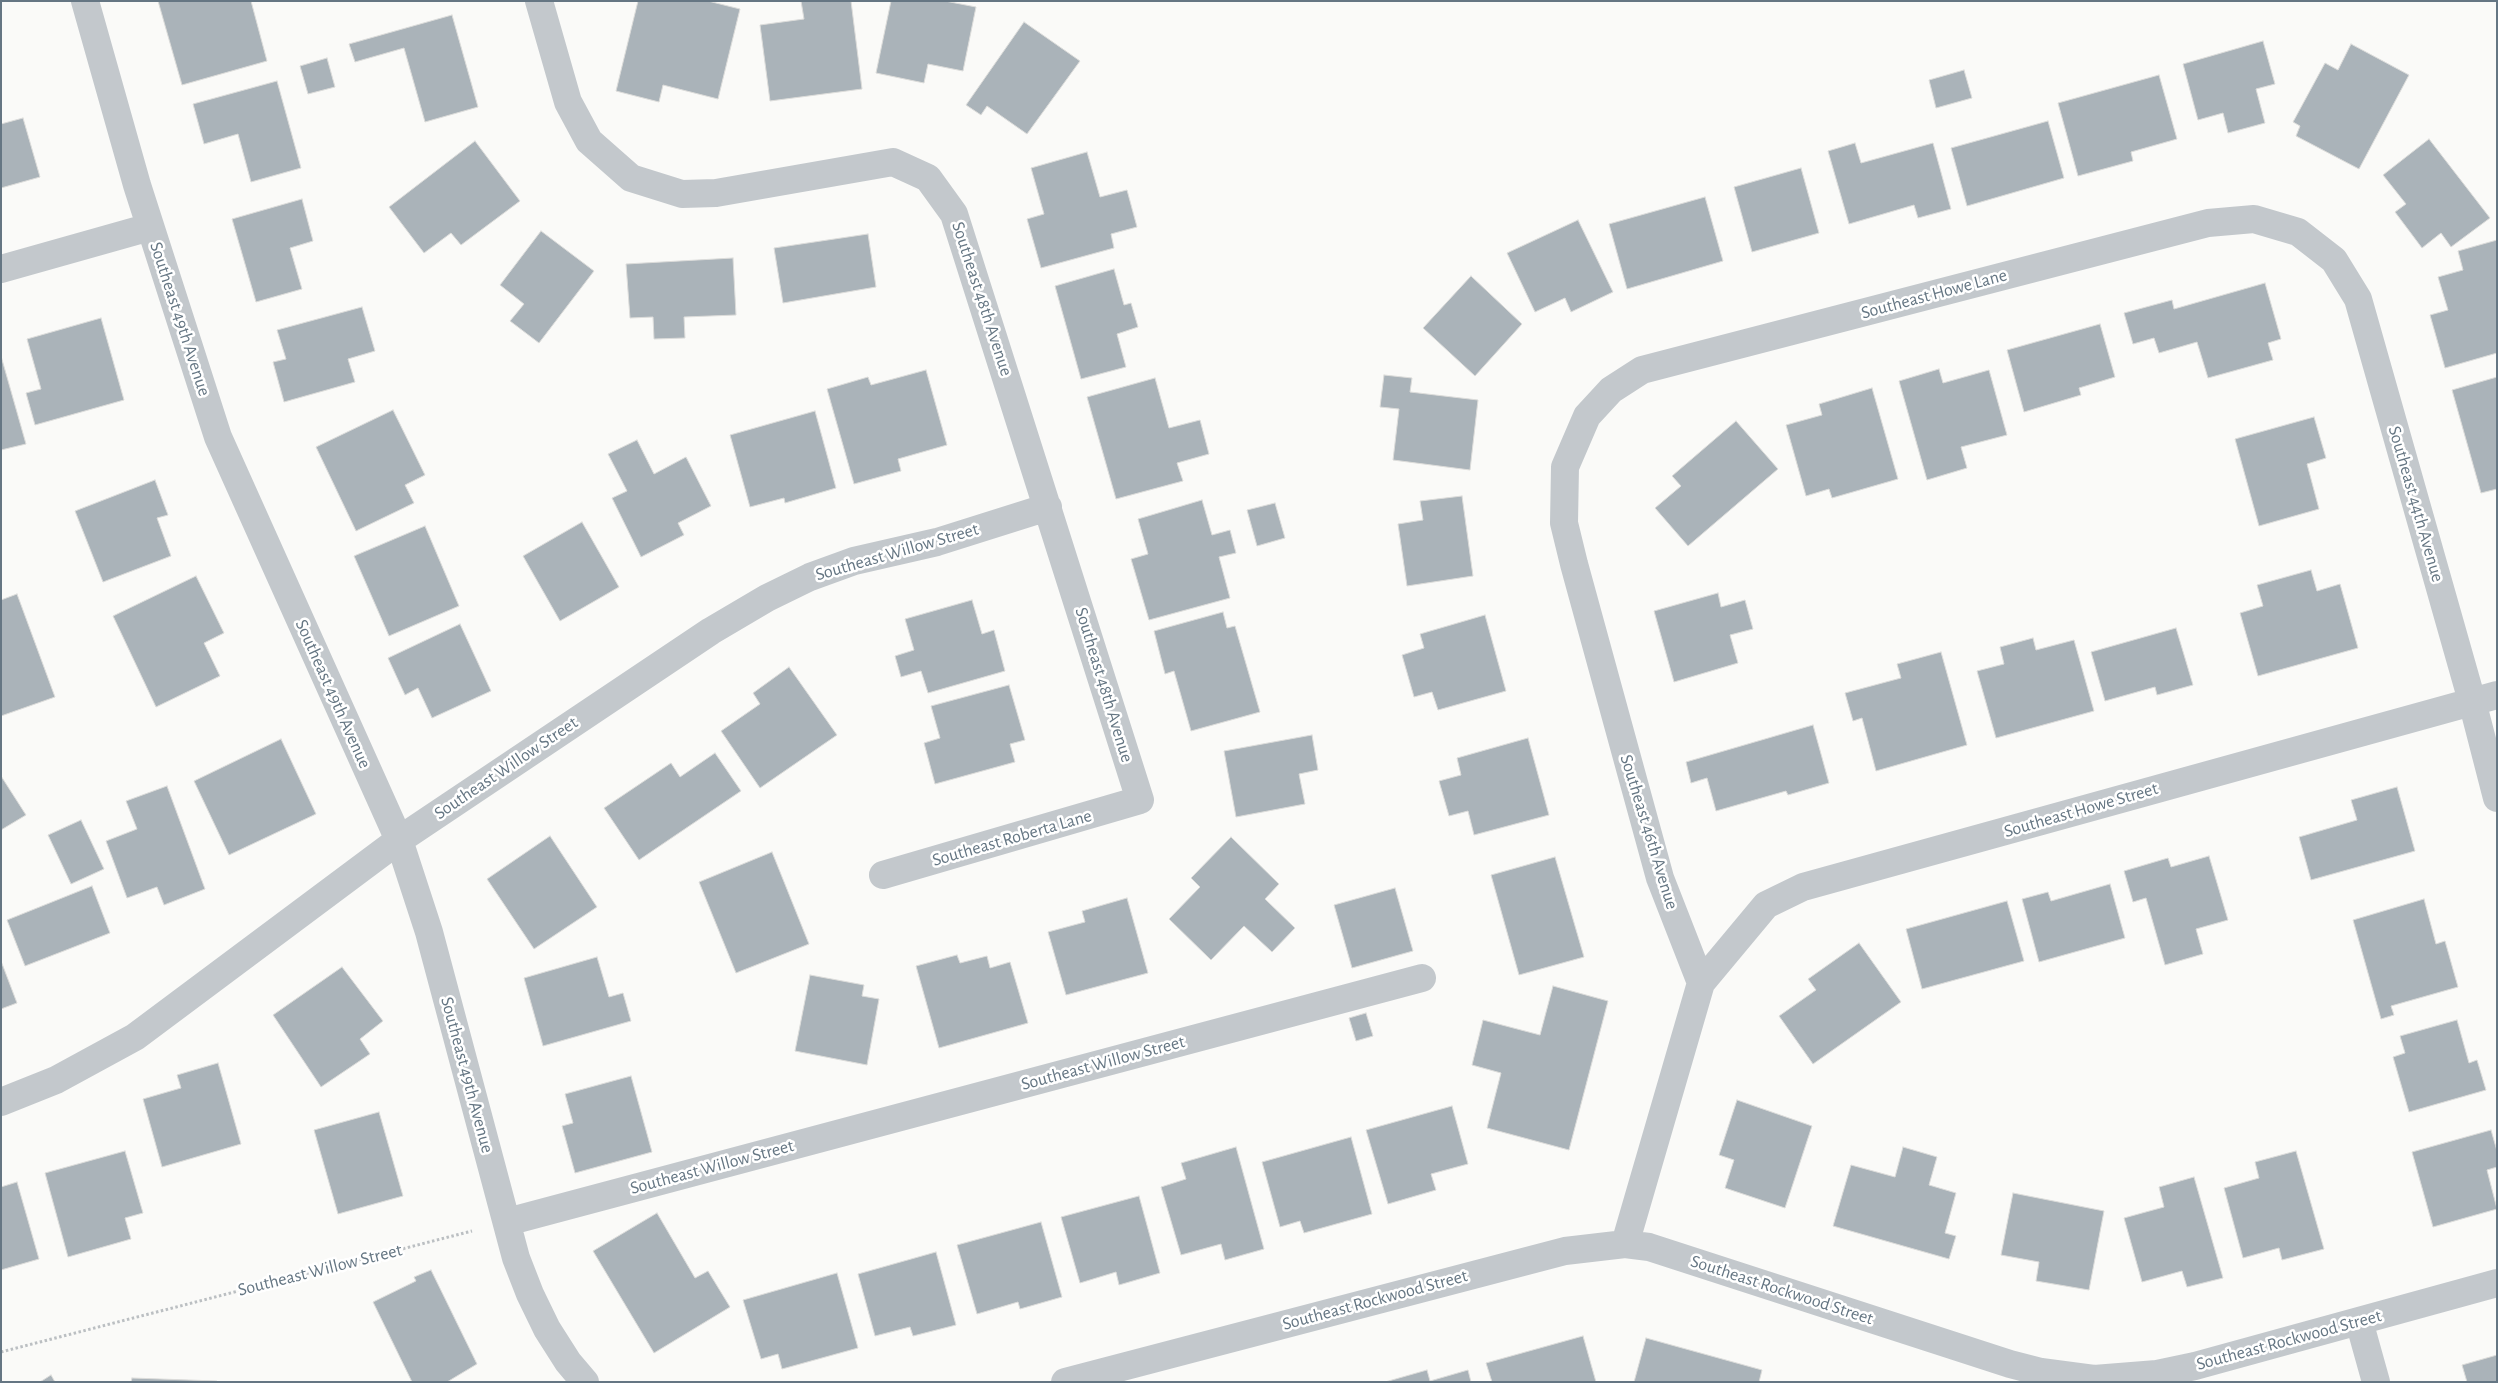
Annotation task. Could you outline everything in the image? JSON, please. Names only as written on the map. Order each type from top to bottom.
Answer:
[{"type":"street","name":"Southeast 49th Avenue","points":[[85,1],[150,227],[218,437],[399,840],[429,932],[516,1258],[538,1312],[568,1362],[585,1382]]},
{"type":"street","name":"Southeast 48th Avenue","points":[[539,1],[568,102],[576,118],[589,141],[630,178],[682,194],[716,193],[893,162],[928,178],[954,214],[1140,800]]},
{"type":"street","name":"Southeast Howe Lane","points":[[1587,416],[1611,390],[1642,370],[2208,223],[2254,219],[2298,232]]},
{"type":"street","points":[[1,270],[150,227]]},
{"type":"street","name":"Southeast 44th Avenue","points":[[2298,232],[2334,260],[2358,299],[2484,698],[2497,798]]},
{"type":"street","name":"Southeast 46th Avenue","points":[[1587,416],[1565,467],[1564,523],[1660,878],[1701,983]]},
{"type":"street","name":"Southeast Willow Street","points":[[1,1102],[56,1080],[135,1037],[399,840],[711,631],[767,598],[810,577],[854,561],[936,542],[1048,507]]},
{"type":"street","name":"Southeast Howe Street","points":[[1701,983],[1766,905],[1803,887],[2484,698]]},
{"type":"street","name":"Southeast Roberta Lane","points":[[883,876],[1140,800]]},
{"type":"street","name":"Southeast Willow Street","points":[[507,1222],[1422,978]]},
{"type":"street","points":[[1625,1244],[1701,983]]},
{"type":"street","name":"Southeast Rockwood Street","points":[[1065,1382],[1565,1251],[1625,1244],[1649,1247],[2010,1364],[2049,1373],[2094,1380],[2158,1374],[2195,1366],[2497,1283]]},
{"type":"street","points":[[2359,1321],[2376,1382]]},
{"type":"path","name":"Southeast Willow Street","points":[[1,1352],[507,1222]]},
{"type":"building","points":[[158,1],[251,1],[267,61],[182,85]]},
{"type":"building","points":[[638,1],[708,1],[740,9],[718,99],[663,85],[659,102],[616,91]]},
{"type":"building","points":[[801,1],[851,1],[862,89],[770,101],[760,25],[804,19]]},
{"type":"building","points":[[891,1],[945,1],[976,7],[963,71],[928,64],[924,83],[876,73]]},
{"type":"building","points":[[452,15],[478,107],[425,122],[404,48],[355,62],[349,44]]},
{"type":"building","points":[[1024,22],[1080,61],[1027,134],[987,106],[981,115],[966,105]]},
{"type":"building","points":[[2263,41],[2275,84],[2256,89],[2265,123],[2228,133],[2223,113],[2198,120],[2183,64]]},
{"type":"building","points":[[2351,44],[2409,75],[2359,169],[2296,136],[2300,126],[2293,122],[2325,63],[2338,70]]},
{"type":"building","points":[[327,58],[335,87],[308,94],[300,66]]},
{"type":"building","points":[[1964,70],[1972,98],[1936,108],[1929,80]]},
{"type":"building","points":[[2159,75],[2177,139],[2131,152],[2133,161],[2078,176],[2058,103]]},
{"type":"building","points":[[277,81],[301,168],[251,182],[238,134],[204,144],[193,104]]},
{"type":"building","points":[[23,118],[40,177],[1,188],[1,124]]},
{"type":"building","points":[[2048,121],[2064,178],[1967,206],[1951,148]]},
{"type":"building","points":[[2429,139],[2490,218],[2451,247],[2441,233],[2422,248],[2395,212],[2406,204],[2383,175]]},
{"type":"building","points":[[475,141],[520,201],[461,245],[451,233],[424,253],[389,207]]},
{"type":"building","points":[[1855,143],[1861,163],[1933,143],[1951,209],[1918,218],[1914,205],[1849,224],[1828,151]]},
{"type":"building","points":[[1087,152],[1100,197],[1127,190],[1137,227],[1111,234],[1114,248],[1041,268],[1027,219],[1044,214],[1031,168]]},
{"type":"building","points":[[1801,168],[1819,233],[1752,252],[1734,187]]},
{"type":"building","points":[[1705,197],[1723,261],[1627,289],[1609,224]]},
{"type":"building","points":[[302,199],[313,241],[290,248],[302,289],[256,302],[232,219]]},
{"type":"building","points":[[1578,220],[1613,292],[1571,312],[1565,298],[1535,312],[1507,253]]},
{"type":"building","points":[[541,231],[594,271],[539,343],[510,321],[524,304],[500,285]]},
{"type":"building","points":[[868,234],[876,287],[783,303],[774,248]]},
{"type":"building","points":[[2497,240],[2497,353],[2445,368],[2430,315],[2448,310],[2438,277],[2463,270],[2458,251]]},
{"type":"building","points":[[733,258],[736,315],[684,317],[685,338],[654,339],[653,317],[630,318],[626,264]]},
{"type":"building","points":[[1114,269],[1124,305],[1131,303],[1138,327],[1117,334],[1126,367],[1081,379],[1055,286]]},
{"type":"building","points":[[1471,276],[1522,324],[1475,376],[1423,328]]},
{"type":"building","points":[[2265,283],[2281,339],[2268,343],[2273,360],[2208,378],[2197,342],[2159,353],[2154,338],[2133,344],[2124,313],[2172,300],[2174,309]]},
{"type":"building","points":[[362,307],[375,351],[348,359],[355,382],[284,402],[273,362],[286,359],[277,330]]},
{"type":"building","points":[[101,318],[124,400],[35,425],[26,393],[41,389],[27,339]]},
{"type":"building","points":[[2100,324],[2115,377],[2079,388],[2081,395],[2024,412],[2007,350]]},
{"type":"building","points":[[1,356],[26,444],[1,450]]},
{"type":"building","points":[[1939,369],[1943,383],[1989,370],[2007,435],[1961,447],[1967,468],[1927,480],[1899,381]]},
{"type":"building","points":[[926,370],[947,445],[898,459],[901,471],[854,484],[827,389],[868,377],[871,385]]},
{"type":"building","points":[[1384,375],[1412,378],[1410,392],[1478,400],[1470,470],[1393,460],[1399,409],[1380,407]]},
{"type":"building","points":[[2497,377],[2497,489],[2481,493],[2452,390]]},
{"type":"building","points":[[1155,378],[1169,428],[1200,420],[1209,454],[1177,463],[1183,481],[1116,499],[1087,397]]},
{"type":"building","points":[[1872,388],[1898,479],[1832,498],[1829,489],[1806,496],[1786,425],[1822,415],[1819,404]]},
{"type":"building","points":[[393,410],[425,475],[405,485],[414,503],[356,531],[316,447]]},
{"type":"building","points":[[815,411],[836,488],[785,503],[784,498],[750,507],[730,435]]},
{"type":"building","points":[[2314,417],[2326,458],[2307,464],[2319,509],[2259,526],[2235,439]]},
{"type":"building","points":[[1736,421],[1778,469],[1688,546],[1655,508],[1681,486],[1672,476]]},
{"type":"building","points":[[637,440],[654,474],[686,457],[711,506],[678,523],[684,535],[641,557],[612,498],[627,491],[608,454]]},
{"type":"building","points":[[155,480],[168,515],[157,518],[171,556],[103,582],[75,511]]},
{"type":"building","points":[[1462,496],[1473,576],[1407,586],[1398,524],[1423,520],[1420,501]]},
{"type":"building","points":[[1202,500],[1212,535],[1230,530],[1236,553],[1219,557],[1230,598],[1149,620],[1131,559],[1148,554],[1138,519]]},
{"type":"building","points":[[1275,503],[1285,538],[1257,546],[1247,510]]},
{"type":"building","points":[[582,522],[619,587],[560,621],[523,556]]},
{"type":"building","points":[[425,526],[459,606],[389,636],[354,556]]},
{"type":"building","points":[[2311,570],[2317,591],[2340,584],[2358,648],[2258,676],[2240,613],[2263,606],[2257,585]]},
{"type":"building","points":[[196,576],[224,633],[204,643],[220,676],[156,707],[113,616]]},
{"type":"building","points":[[1718,593],[1721,607],[1745,600],[1753,629],[1730,635],[1738,663],[1674,682],[1654,611]]},
{"type":"building","points":[[17,594],[55,697],[1,716],[1,600]]},
{"type":"building","points":[[972,600],[982,634],[994,630],[1005,671],[928,693],[921,671],[901,677],[895,656],[914,650],[905,619]]},
{"type":"building","points":[[1223,612],[1227,628],[1235,626],[1260,712],[1191,731],[1174,671],[1165,674],[1154,631]]},
{"type":"building","points":[[1485,615],[1506,691],[1438,710],[1432,692],[1414,697],[1402,655],[1424,648],[1420,634]]},
{"type":"building","points":[[460,624],[491,691],[432,718],[418,688],[405,695],[388,658]]},
{"type":"building","points":[[2176,628],[2193,685],[2157,695],[2155,687],[2105,701],[2091,652]]},
{"type":"building","points":[[2033,638],[2036,650],[2074,640],[2094,711],[1996,738],[1977,671],[2004,664],[2000,647]]},
{"type":"building","points":[[1941,652],[1967,745],[1876,771],[1862,718],[1853,721],[1845,693],[1901,678],[1897,664]]},
{"type":"building","points":[[789,667],[837,735],[760,788],[721,731],[760,704],[753,693]]},
{"type":"building","points":[[1009,685],[1025,740],[1010,744],[1015,762],[935,784],[924,743],[940,738],[931,706]]},
{"type":"building","points":[[1813,725],[1829,783],[1788,795],[1786,791],[1716,811],[1707,778],[1691,783],[1686,762]]},
{"type":"building","points":[[1312,735],[1318,770],[1299,774],[1305,804],[1236,817],[1224,751]]},
{"type":"building","points":[[1528,738],[1549,815],[1474,835],[1468,811],[1449,816],[1439,781],[1461,775],[1457,758]]},
{"type":"building","points":[[281,739],[316,814],[229,855],[194,781]]},
{"type":"building","points":[[715,753],[741,791],[639,860],[604,808],[671,763],[680,777]]},
{"type":"building","points":[[1,776],[26,815],[1,830]]},
{"type":"building","points":[[167,786],[205,889],[164,905],[157,887],[127,898],[106,841],[137,829],[126,801]]},
{"type":"building","points":[[2397,787],[2415,851],[2311,880],[2299,837],[2357,820],[2351,800]]},
{"type":"building","points":[[81,820],[104,869],[71,884],[48,835]]},
{"type":"building","points":[[550,836],[597,907],[534,949],[487,879]]},
{"type":"building","points":[[1231,837],[1279,884],[1265,899],[1295,928],[1272,952],[1244,926],[1211,960],[1169,919],[1200,887],[1191,878]]},
{"type":"building","points":[[772,852],[809,944],[736,973],[699,882]]},
{"type":"building","points":[[2209,856],[2228,920],[2196,929],[2203,954],[2165,965],[2146,898],[2133,902],[2124,871],[2168,858],[2171,867]]},
{"type":"building","points":[[1555,857],[1584,957],[1519,975],[1491,875]]},
{"type":"building","points":[[2110,884],[2125,938],[2039,962],[2022,899],[2048,892],[2051,901]]},
{"type":"building","points":[[92,886],[110,933],[25,966],[7,920]]},
{"type":"building","points":[[1395,888],[1413,951],[1352,968],[1334,905]]},
{"type":"building","points":[[1127,898],[1148,973],[1066,995],[1048,932],[1085,922],[1082,911]]},
{"type":"building","points":[[2424,899],[2436,944],[2445,941],[2458,987],[2391,1006],[2394,1015],[2381,1019],[2353,920]]},
{"type":"building","points":[[2007,901],[2024,961],[1922,989],[1906,929]]},
{"type":"building","points":[[1859,943],[1901,1002],[1813,1064],[1779,1016],[1816,990],[1808,979]]},
{"type":"building","points":[[957,955],[960,963],[987,956],[990,968],[1010,962],[1028,1023],[939,1048],[916,966]]},
{"type":"building","points":[[597,957],[609,997],[623,993],[631,1021],[543,1046],[524,978]]},
{"type":"building","points":[[1,961],[17,1003],[1,1009]]},
{"type":"building","points":[[342,967],[383,1021],[360,1039],[370,1054],[321,1087],[273,1015]]},
{"type":"building","points":[[810,975],[864,985],[862,996],[879,999],[867,1065],[795,1051]]},
{"type":"building","points":[[1553,986],[1608,1001],[1569,1150],[1487,1128],[1501,1073],[1472,1065],[1483,1020],[1540,1035]]},
{"type":"building","points":[[1366,1013],[1373,1036],[1356,1041],[1349,1018]]},
{"type":"building","points":[[2457,1020],[2469,1063],[2477,1060],[2486,1090],[2409,1112],[2393,1057],[2405,1053],[2400,1036]]},
{"type":"building","points":[[218,1063],[241,1144],[162,1167],[143,1099],[181,1088],[177,1075]]},
{"type":"building","points":[[631,1076],[652,1152],[575,1173],[562,1126],[573,1123],[565,1094]]},
{"type":"building","points":[[1737,1100],[1812,1126],[1785,1208],[1725,1188],[1734,1160],[1719,1155]]},
{"type":"building","points":[[1452,1106],[1468,1164],[1431,1174],[1436,1190],[1388,1204],[1366,1130]]},
{"type":"building","points":[[379,1112],[403,1196],[338,1214],[314,1130]]},
{"type":"building","points":[[2491,1130],[2497,1151],[2497,1167],[2487,1170],[2497,1209],[2433,1227],[2412,1152]]},
{"type":"building","points":[[1351,1137],[1372,1214],[1304,1233],[1300,1221],[1280,1227],[1262,1162]]},
{"type":"building","points":[[1236,1147],[1264,1249],[1225,1260],[1221,1244],[1181,1255],[1161,1187],[1186,1179],[1181,1163]]},
{"type":"building","points":[[1903,1147],[1937,1157],[1929,1185],[1956,1193],[1945,1233],[1956,1236],[1949,1259],[1833,1226],[1851,1165],[1895,1177]]},
{"type":"building","points":[[125,1151],[143,1213],[125,1218],[131,1239],[68,1257],[45,1173]]},
{"type":"building","points":[[2296,1151],[2324,1249],[2282,1260],[2279,1248],[2243,1258],[2224,1188],[2259,1178],[2255,1162]]},
{"type":"building","points":[[2194,1177],[2223,1278],[2187,1287],[2182,1271],[2142,1282],[2124,1218],[2164,1207],[2159,1187]]},
{"type":"building","points":[[17,1182],[39,1259],[1,1270],[1,1187]]},
{"type":"building","points":[[2013,1193],[2104,1211],[2089,1290],[2036,1281],[2039,1262],[2001,1255]]},
{"type":"building","points":[[1139,1196],[1160,1273],[1119,1285],[1116,1272],[1080,1283],[1061,1217]]},
{"type":"building","points":[[657,1213],[695,1278],[708,1271],[730,1307],[654,1353],[593,1251]]},
{"type":"building","points":[[1041,1222],[1062,1297],[1020,1309],[1018,1302],[977,1314],[957,1245]]},
{"type":"building","points":[[936,1252],[956,1325],[913,1336],[910,1327],[875,1336],[858,1274]]},
{"type":"building","points":[[431,1270],[477,1364],[447,1382],[412,1382],[373,1302],[416,1281],[414,1277]]},
{"type":"building","points":[[837,1273],[858,1348],[782,1369],[778,1354],[761,1359],[743,1300]]},
{"type":"building","points":[[1583,1336],[1596,1382],[1492,1382],[1486,1363]]},
{"type":"building","points":[[1646,1338],[1762,1370],[1759,1382],[1634,1382]]},
{"type":"building","points":[[2497,1355],[2497,1382],[2467,1382],[2462,1365]]},
{"type":"building","points":[[1427,1370],[1430,1381],[1468,1370],[1471,1382],[1385,1382]]},
{"type":"building","points":[[51,1375],[55,1382],[40,1382]]},
{"type":"building","points":[[132,1378],[217,1381],[217,1382],[131,1382]]}]
